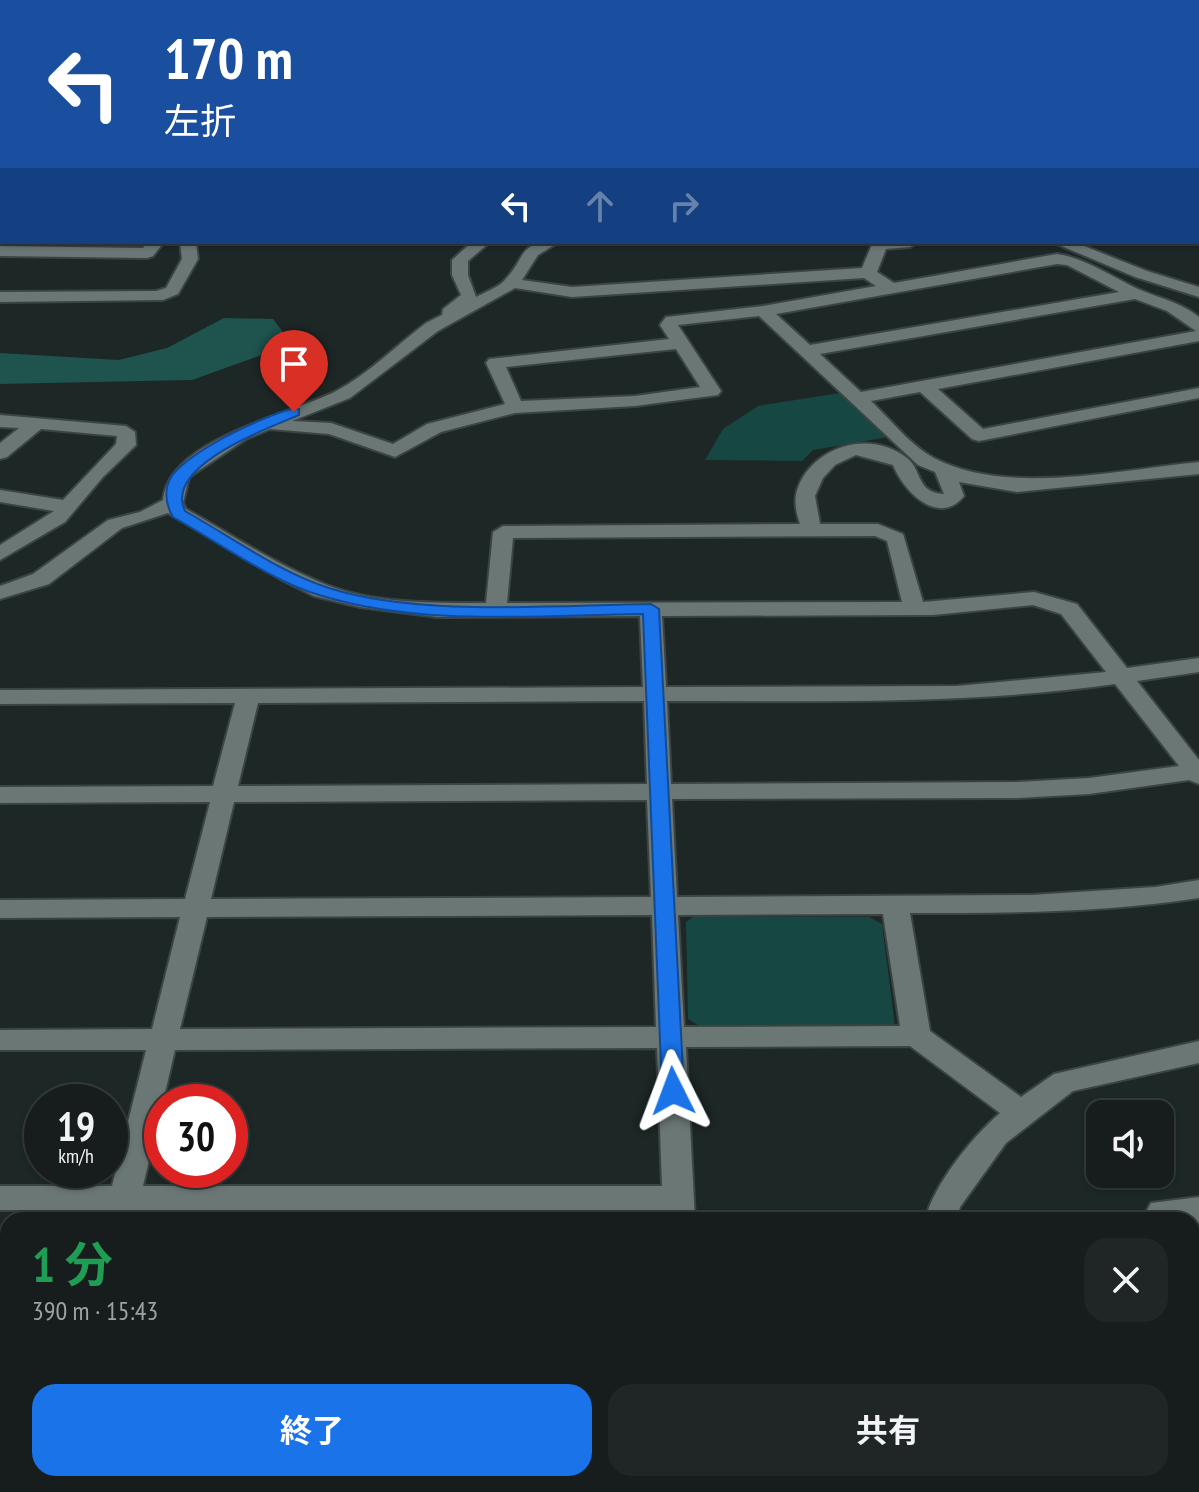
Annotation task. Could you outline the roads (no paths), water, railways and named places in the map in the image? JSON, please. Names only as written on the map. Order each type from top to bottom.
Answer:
[{"type":"street","points":[[0,251],[147,253],[154,244]]},
{"type":"street","points":[[0,297],[157,296],[172,291],[190,259],[188,244]]},
{"type":"street","points":[[425,332],[425,324],[468,299],[459,263],[480,244]]},
{"type":"street","points":[[547,244],[528,254],[512,283],[425,332],[344,394],[239,435],[181,474],[174,490],[173,503],[178,513],[322,591],[397,607],[496,610],[914,608],[1034,598],[1069,609],[1198,773]]},
{"type":"street","points":[[867,273],[873,266],[879,245],[889,244]]},
{"type":"street","points":[[1065,244],[1141,274],[1199,292]]},
{"type":"street","points":[[260,425],[331,429],[395,451],[434,428],[515,407],[635,401],[712,391],[679,343],[669,325],[672,321],[763,311],[1057,259],[1071,261],[1136,294],[1173,307],[1199,327]]},
{"type":"street","points":[[512,283],[572,292],[867,273],[892,289]]},
{"type":"street","points":[[808,351],[1136,294]]},
{"type":"street","points":[[763,311],[911,450],[945,472],[991,485],[1017,486],[1199,468]]},
{"type":"street","points":[[857,398],[1199,336]]},
{"type":"street","points":[[515,407],[495,363],[679,343]]},
{"type":"street","points":[[924,386],[979,435],[1199,393]]},
{"type":"street","points":[[0,421],[126,432],[126,445],[96,473],[58,518],[0,554]]},
{"type":"street","points":[[0,453],[37,423]]},
{"type":"street","points":[[811,529],[804,498],[814,475],[831,456],[840,452],[862,448],[901,462],[909,484],[929,499],[945,503],[954,496],[945,472]]},
{"type":"street","points":[[0,496],[69,507]]},
{"type":"street","points":[[0,593],[41,579],[115,524],[147,516],[173,503]]},
{"type":"street","points":[[496,610],[503,532],[811,529],[878,530],[896,538],[914,608]]},
{"type":"street","points":[[0,1198],[121,1209],[678,1209],[651,609]]},
{"type":"street","points":[[0,697],[957,693],[1053,686],[1199,665]]},
{"type":"street","points":[[121,1209],[248,696]]},
{"type":"street","points":[[0,795],[1018,790],[1089,786],[1198,773]]},
{"type":"street","points":[[0,909],[895,905],[1099,901],[1199,889]]},
{"type":"street","points":[[895,905],[916,1036]]},
{"type":"street","points":[[0,1040],[916,1036],[1021,1112]]},
{"type":"street","points":[[943,1212],[945,1203],[995,1135],[1021,1112],[1064,1082],[1199,1052]]},
{"type":"street","points":[[1162,1212],[1199,1210]]}]
